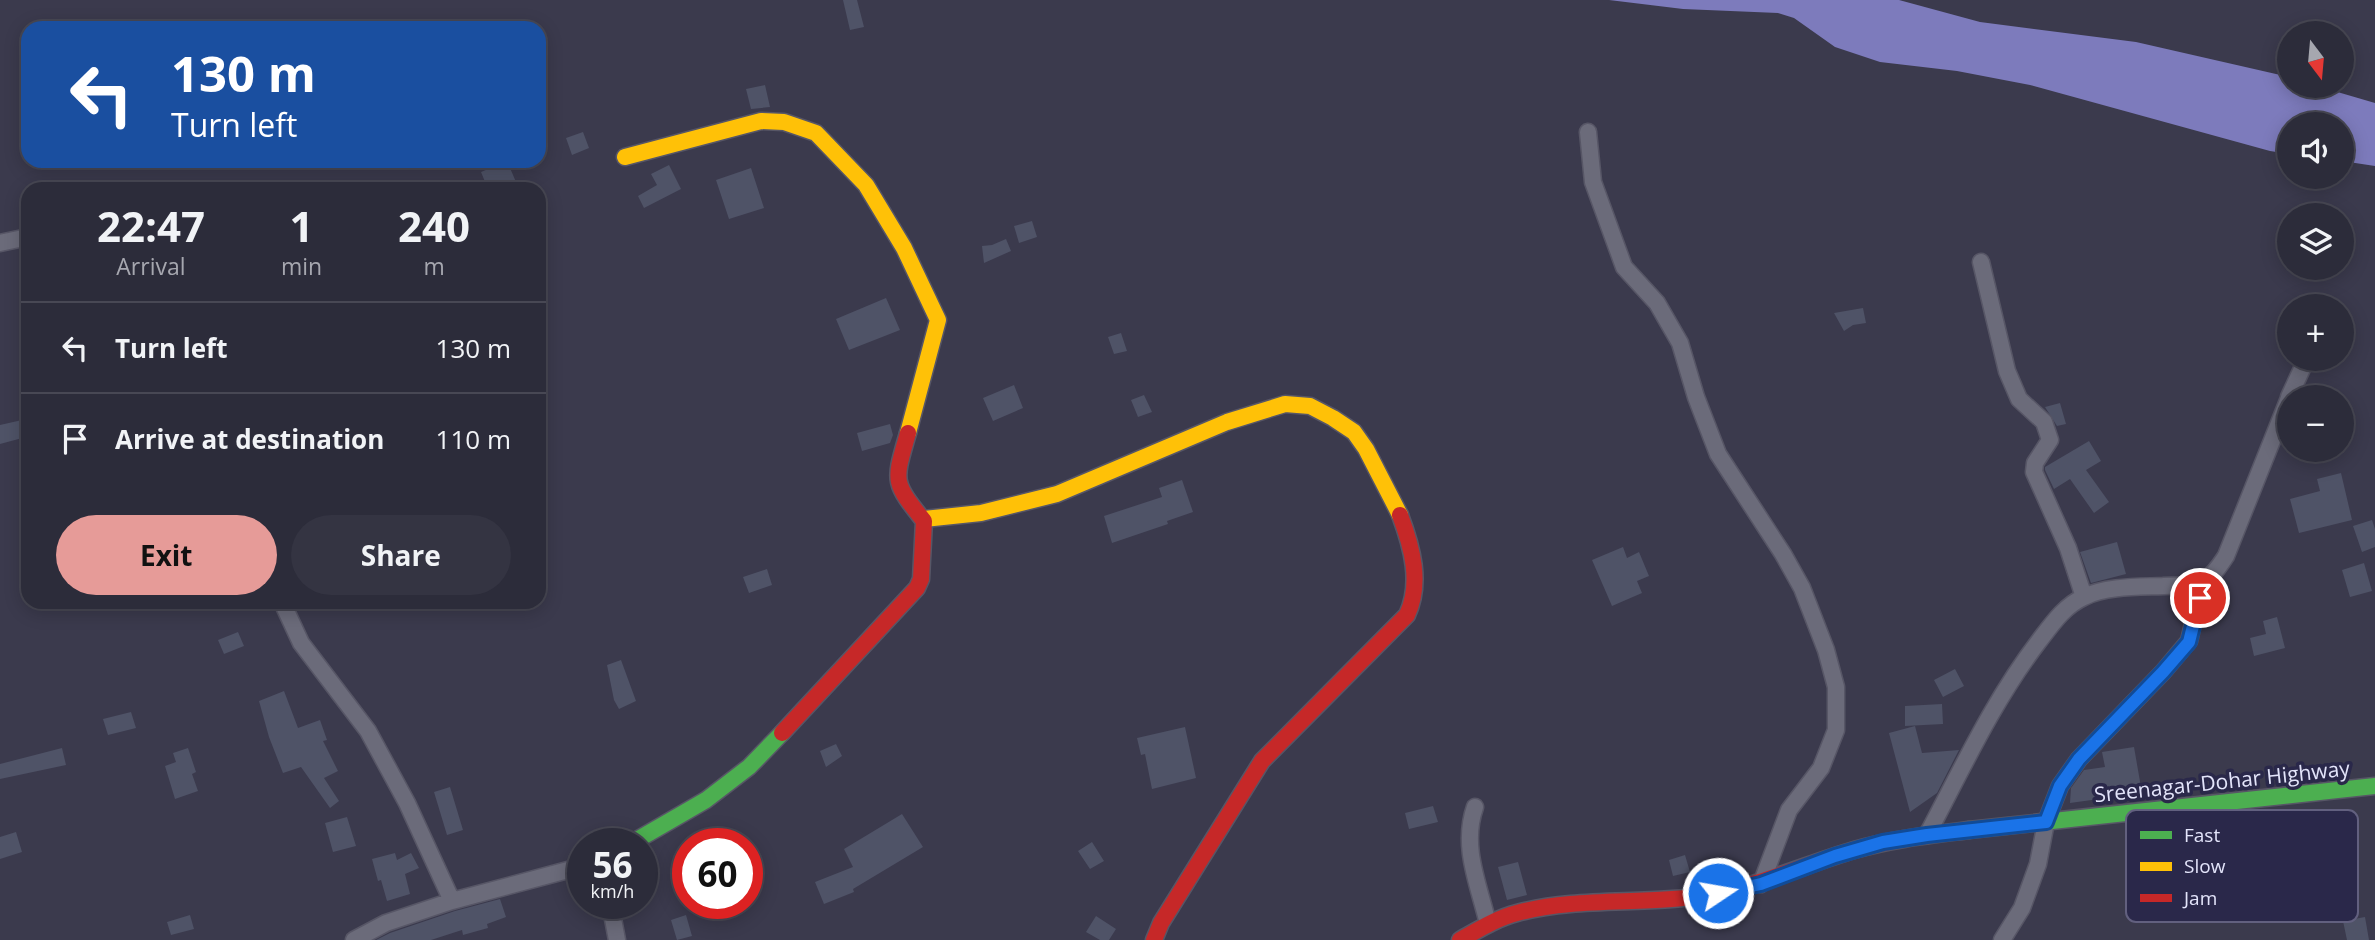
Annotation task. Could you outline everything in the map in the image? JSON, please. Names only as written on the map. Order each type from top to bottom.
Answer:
[{"type":"street","points":[[625,157],[761,121],[784,122],[816,133],[866,185],[904,248],[938,318],[897,472],[901,492],[924,519],[922,568],[917,588],[750,767],[705,800],[657,828]]},
{"type":"street","points":[[1588,132],[1593,182],[1623,267],[1657,303],[1680,343],[1696,397],[1718,454],[1802,588],[1826,650],[1836,687],[1836,730],[1821,768],[1789,810],[1761,884]]},
{"type":"street","points":[[0,243],[21,238]]},
{"type":"street","points":[[1981,262],[2007,371],[2019,399],[2044,422],[2049,432],[2050,440],[2035,464],[2034,472],[2068,548],[2084,597]]},
{"type":"street","points":[[924,519],[942,519],[1020,505],[1076,488],[1174,444],[1256,413],[1284,404],[1301,403],[1328,415],[1357,435],[1396,505],[1407,535],[1414,577],[1414,597],[1407,615],[1262,761],[1161,923],[1154,940]]},
{"type":"street","points":[[1927,835],[1966,756],[2022,664],[2064,610],[2084,597],[2102,591],[2183,587],[2203,581],[2213,573],[2226,556],[2277,428]]},
{"type":"street","points":[[2002,940],[2022,908],[2038,864],[2046,822],[2060,786],[2079,759],[2189,642],[2203,581]]},
{"type":"street","points":[[285,609],[302,643],[368,732],[407,803],[453,901]]},
{"type":"street","name":"Sreenagar-Dohar Highway","points":[[2156,810],[2375,786]]},
{"type":"street","points":[[1475,807],[1469,826],[1470,850],[1488,924]]},
{"type":"street","name":"Sreenagar-Dohar Highway","points":[[1460,940],[1488,924],[1516,913],[1548,906],[1696,897],[1761,884],[1883,842],[2126,813]]},
{"type":"street","points":[[354,940],[386,923],[453,901],[567,870]]},
{"type":"street","points":[[613,919],[617,940]]},
{"type":"shaded area","points":[[1609,0],[1899,0],[1980,22],[2136,42],[2277,74],[2277,98],[2354,97],[2375,103],[2375,166],[2354,163],[2354,112],[2277,112],[2277,152],[2030,85],[1957,71],[1880,62],[1835,47],[1794,18],[1778,13],[1683,9]]},
{"type":"building","points":[[843,0],[857,0],[864,27],[850,30]]},
{"type":"building","points":[[765,85],[770,107],[751,109],[746,89]]},
{"type":"building","points":[[583,132],[589,148],[572,155],[566,138]]},
{"type":"building","points":[[669,165],[681,189],[644,208],[638,196],[657,185],[651,174]]},
{"type":"building","points":[[490,168],[510,168],[516,182],[485,182],[481,172]]},
{"type":"building","points":[[751,168],[764,208],[729,219],[716,180]]},
{"type":"building","points":[[1032,221],[1037,237],[1019,243],[1014,226]]},
{"type":"building","points":[[1006,239],[1011,251],[984,263],[982,246]]},
{"type":"building","points":[[886,298],[900,330],[849,350],[836,319]]},
{"type":"building","points":[[1863,308],[1866,323],[1853,325],[1844,331],[1834,313]]},
{"type":"building","points":[[1121,333],[1127,351],[1114,354],[1108,337]]},
{"type":"building","points":[[1014,385],[1023,408],[993,421],[983,398]]},
{"type":"building","points":[[1144,395],[1152,412],[1138,417],[1131,400]]},
{"type":"building","points":[[2060,403],[2066,424],[2057,426],[2045,407]]},
{"type":"building","points":[[21,420],[21,438],[0,444],[0,425]]},
{"type":"building","points":[[890,424],[893,435],[890,443],[862,451],[857,433]]},
{"type":"building","points":[[2089,441],[2101,461],[2086,470],[2109,502],[2094,513],[2070,479],[2054,489],[2045,470],[2045,467]]},
{"type":"building","points":[[2341,473],[2352,520],[2299,533],[2290,499],[2320,491],[2317,479]]},
{"type":"building","points":[[1182,480],[1193,512],[1167,521],[1168,524],[1112,543],[1104,516],[1162,497],[1159,488]]},
{"type":"building","points":[[2372,520],[2375,547],[2362,552],[2353,526]]},
{"type":"building","points":[[2117,542],[2126,574],[2091,583],[2080,552]]},
{"type":"building","points":[[1623,547],[1627,558],[1639,552],[1649,576],[1637,581],[1642,593],[1612,606],[1592,560]]},
{"type":"building","points":[[2364,563],[2372,591],[2350,597],[2342,570]]},
{"type":"building","points":[[767,569],[772,585],[749,593],[743,577]]},
{"type":"building","points":[[2277,617],[2285,648],[2254,656],[2250,638],[2266,634],[2263,621]]},
{"type":"building","points":[[238,632],[244,646],[224,654],[218,640]]},
{"type":"building","points":[[621,660],[636,701],[619,709],[614,700],[607,665]]},
{"type":"building","points":[[1955,669],[1964,686],[1943,697],[1934,680]]},
{"type":"building","points":[[284,691],[298,728],[320,720],[327,740],[323,741],[338,771],[324,778],[339,801],[330,808],[301,767],[283,773],[259,701]]},
{"type":"building","points":[[1942,704],[1943,724],[1905,726],[1905,706]]},
{"type":"building","points":[[131,712],[136,728],[108,735],[103,719]]},
{"type":"building","points":[[1915,726],[1922,753],[1959,750],[1937,793],[1910,812],[1889,733]]},
{"type":"building","points":[[1185,727],[1196,778],[1152,789],[1145,754],[1141,755],[1137,738]]},
{"type":"building","points":[[836,744],[842,756],[826,767],[820,751]]},
{"type":"building","points":[[2134,747],[2142,793],[2070,803],[2071,788],[2084,770],[2105,767],[2102,752]]},
{"type":"building","points":[[62,748],[66,765],[0,779],[0,764]]},
{"type":"building","points":[[188,748],[196,772],[192,774],[198,791],[175,799],[165,766],[176,762],[173,753]]},
{"type":"building","points":[[450,787],[463,830],[447,835],[434,792]]},
{"type":"building","points":[[1433,806],[1438,822],[1409,829],[1405,813]]},
{"type":"building","points":[[902,814],[923,847],[853,889],[854,892],[824,904],[815,882],[853,867],[844,849]]},
{"type":"building","points":[[347,817],[356,846],[333,852],[325,823]]},
{"type":"building","points":[[16,832],[22,852],[0,859],[0,837]]},
{"type":"building","points":[[1092,842],[1104,861],[1090,869],[1078,851]]},
{"type":"building","points":[[395,853],[397,860],[411,853],[419,868],[405,874],[410,894],[387,901],[372,859]]},
{"type":"building","points":[[1685,855],[1690,872],[1673,876],[1669,860]]},
{"type":"building","points":[[1518,862],[1527,895],[1507,900],[1498,867]]},
{"type":"building","points":[[500,899],[506,917],[487,924],[488,928],[463,935],[462,930],[431,940],[376,940],[455,911]]},
{"type":"building","points":[[190,915],[194,929],[171,935],[167,922]]},
{"type":"building","points":[[1096,916],[1116,929],[1109,940],[1100,940],[1086,932]]},
{"type":"building","points":[[2365,917],[2369,940],[2347,940],[2343,922],[2358,922],[2358,918]]},
{"type":"building","points":[[687,919],[692,936],[677,940],[671,920]]},
{"type":"traffic: fast","points":[[658,828],[706,800],[749,767],[782,733]]},
{"type":"traffic: fast","points":[[2154,810],[2375,786]]},
{"type":"traffic: fast","points":[[1969,830],[2126,813]]},
{"type":"traffic: slow","points":[[625,157],[761,121],[784,122],[816,133],[866,185],[904,248],[938,320],[908,433]]},
{"type":"traffic: slow","points":[[924,519],[981,513],[1057,494],[1227,422],[1285,404],[1310,406],[1354,432],[1366,449],[1400,515]]},
{"type":"traffic: jam","points":[[782,733],[917,588],[921,579],[924,521],[901,488],[898,472],[908,433]]},
{"type":"traffic: jam","points":[[1154,940],[1161,923],[1262,761],[1407,615],[1415,578],[1411,552],[1400,515]]},
{"type":"traffic: jam","points":[[1460,940],[1495,921],[1517,913],[1565,905],[1664,900],[1712,894],[1868,846],[1969,830]]},
{"type":"route","points":[[1718,893],[1761,884],[1835,856],[1883,842],[2046,822],[2060,786],[2079,759],[2189,642],[2200,598]]}]
